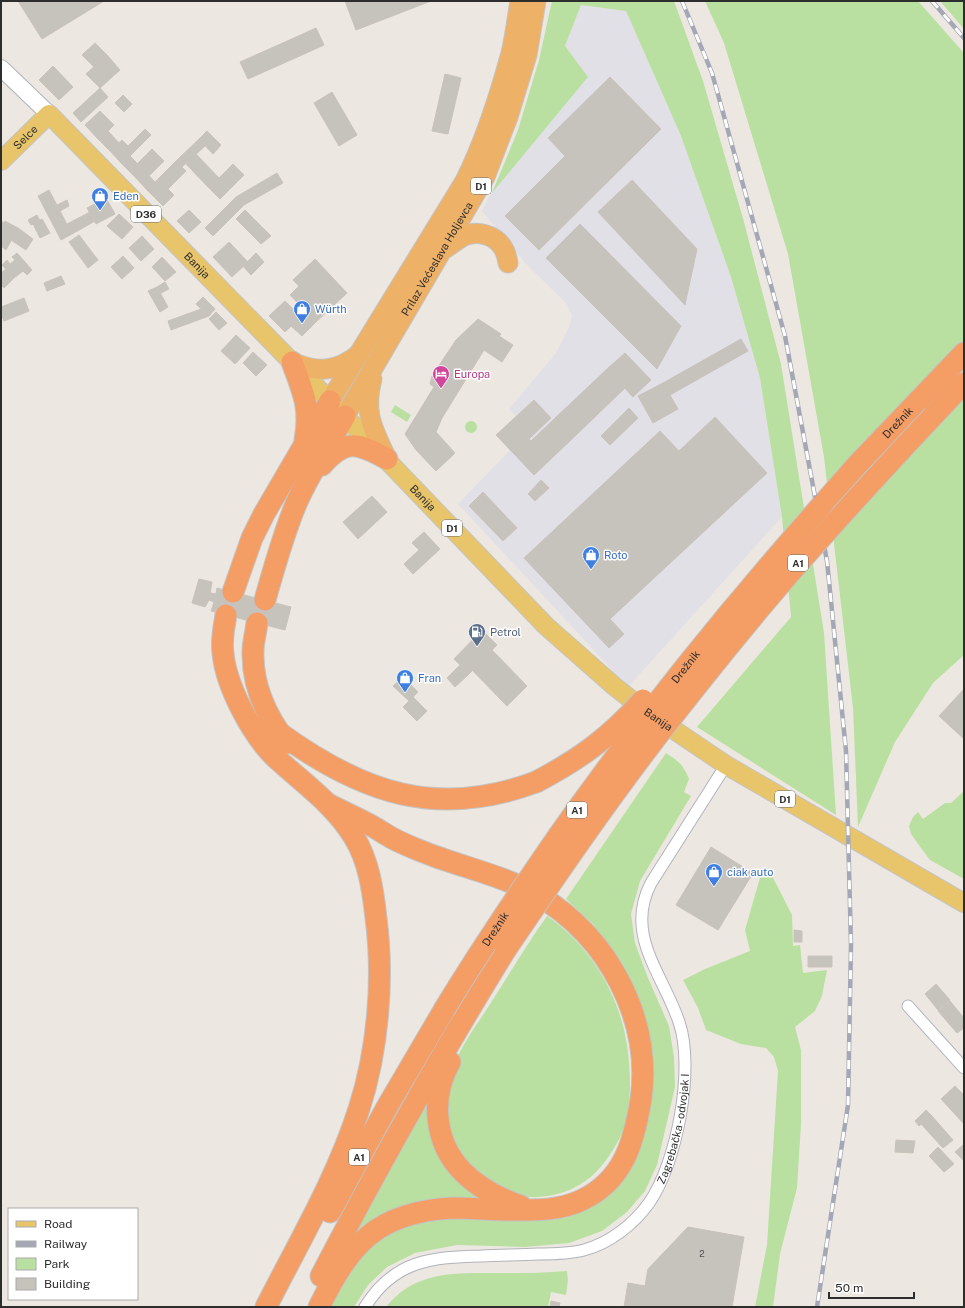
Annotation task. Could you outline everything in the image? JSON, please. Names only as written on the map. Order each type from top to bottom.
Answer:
[{"type":"highway","name":"Prilaz Većeslava Holjevca","points":[[330,401],[465,181],[475,160],[493,112],[511,52],[520,1]]},
{"type":"highway","name":"Prilaz Većeslava Holjevca","points":[[345,416],[485,177],[508,117],[527,55],[536,1]]},
{"type":"highway","points":[[443,250],[464,236],[472,234],[486,235],[498,241],[503,247],[508,263]]},
{"type":"highway","name":"Drežnik","points":[[282,1307],[340,1193],[387,1107],[444,1010],[490,936],[571,818],[651,710],[724,618],[773,560],[857,466],[964,353]]},
{"type":"highway","points":[[292,362],[306,368],[318,370],[329,369],[339,367],[349,362],[359,354]]},
{"type":"highway","points":[[292,362],[307,404],[307,424],[303,448]]},
{"type":"highway","points":[[375,364],[370,384],[368,406],[375,432],[387,460]]},
{"type":"highway","name":"Drežnik","points":[[462,1021],[506,949],[560,870],[671,718],[795,566],[964,383]]},
{"type":"highway","points":[[233,592],[252,538],[258,526],[330,401]]},
{"type":"highway","points":[[265,600],[296,503],[345,416]]},
{"type":"highway","points":[[308,480],[335,452],[349,446],[355,445],[370,450],[387,460]]},
{"type":"highway","points":[[226,615],[223,633],[223,653],[236,698],[249,723],[274,756],[328,804],[345,823],[356,839],[364,858],[373,892],[378,930],[380,974],[377,1019],[371,1063],[359,1108],[338,1163],[266,1307]]},
{"type":"highway","points":[[278,732],[346,774],[378,788],[407,796],[435,800],[460,799],[486,797],[515,790],[536,782],[561,769],[584,754],[614,731],[645,698],[701,632],[711,624],[724,618]]},
{"type":"highway","points":[[258,623],[252,649],[253,668],[266,712],[278,732],[294,753],[317,777],[373,827]]},
{"type":"highway","points":[[320,1307],[341,1267],[353,1249],[369,1234],[406,1215],[453,1208],[535,1210],[557,1208],[569,1206],[593,1194],[614,1175],[629,1151],[637,1123],[642,1091],[642,1056],[636,1026],[626,994],[619,979],[598,948],[586,934],[559,909],[539,896],[498,877],[423,852],[328,804]]},
{"type":"highway","points":[[462,1021],[462,1039],[440,1084],[438,1124],[443,1140],[450,1157],[463,1172],[479,1186],[497,1196],[535,1210]]},
{"type":"highway","name":"A1","points":[[306,1307],[360,1202],[462,1021]]},
{"type":"main road","name":"Banija","points":[[1,68],[49,114],[345,416],[555,635],[643,709],[726,765],[964,903]]},
{"type":"main road","name":"Selce","points":[[1,161],[49,114]]},
{"type":"street","name":"Zagrebačka - odvojak I","points":[[365,1307],[381,1286],[402,1270],[418,1263],[437,1258],[561,1254],[584,1250],[605,1241],[624,1229],[633,1222],[649,1203],[660,1185],[677,1133],[683,1100],[685,1069],[684,1046],[679,1021],[650,960],[644,941],[641,928],[643,902],[651,883],[726,765]]},
{"type":"street","points":[[908,1006],[964,1068]]},
{"type":"shaded area","points":[[581,5],[626,11],[681,136],[731,277],[760,378],[782,517],[628,687],[458,504],[510,450],[496,435],[516,417],[509,409],[556,353],[569,327],[572,316],[567,304],[527,265],[482,211],[565,46]]},
{"type":"green space","points":[[552,1],[674,1],[703,81],[744,222],[781,364],[824,633],[836,815],[697,727],[791,617],[782,517],[760,378],[731,277],[681,136],[626,11],[581,5],[565,46],[588,77],[492,193],[518,130],[539,60]]},
{"type":"green space","points":[[705,1],[918,1],[964,53],[964,655],[933,683],[895,742],[858,827],[853,708],[824,457],[788,254],[724,43]]},
{"type":"green space","points":[[940,1],[964,1],[964,29]]},
{"type":"green space","points":[[395,405],[411,415],[407,422],[391,412]]},
{"type":"green space","points":[[469,421],[473,421],[477,427],[473,433],[469,433],[465,429],[465,425]]},
{"type":"green space","points":[[666,753],[677,761],[685,770],[689,779],[684,792],[691,796],[640,881],[631,914],[635,943],[648,978],[669,1026],[674,1057],[675,1087],[657,1165],[645,1191],[627,1212],[602,1231],[569,1243],[525,1247],[457,1245],[415,1253],[387,1267],[368,1285],[354,1307],[329,1307],[345,1277],[367,1251],[383,1237],[399,1228],[420,1221],[451,1217],[554,1220],[578,1213],[605,1198],[623,1180],[637,1158],[652,1098],[652,1049],[639,999],[622,963],[593,924],[566,899]]},
{"type":"green space","points":[[964,791],[964,879],[930,860],[911,834],[909,826],[913,817],[918,812],[923,819],[945,803],[951,803]]},
{"type":"green space","points":[[768,868],[792,915],[793,946],[800,945],[803,973],[827,970],[822,996],[815,1011],[795,1027],[801,1050],[801,1124],[797,1188],[780,1254],[773,1307],[755,1307],[767,1245],[778,1071],[774,1057],[766,1048],[741,1044],[706,1030],[698,1008],[683,980],[705,969],[750,951],[745,930],[761,874]]},
{"type":"green space","points":[[547,916],[577,942],[589,956],[610,989],[623,1026],[627,1045],[630,1088],[628,1110],[623,1131],[614,1149],[597,1171],[583,1183],[562,1193],[550,1196],[527,1197],[502,1191],[468,1169],[462,1161],[446,1130],[443,1120],[446,1100],[456,1060],[473,1030]]},
{"type":"green space","points":[[432,1088],[430,1111],[479,1195],[476,1200],[397,1209],[376,1218],[359,1230],[358,1228]]},
{"type":"green space","points":[[567,1271],[568,1280],[566,1295],[551,1292],[548,1307],[386,1307],[398,1295],[411,1286],[439,1276],[470,1273],[534,1273]]},
{"type":"building","points":[[18,1],[104,1],[42,39]]},
{"type":"building","points":[[345,1],[431,1],[356,30]]},
{"type":"building","points":[[316,28],[324,45],[293,59],[285,42]]},
{"type":"building","points":[[285,42],[293,59],[248,79],[240,62]]},
{"type":"building","points":[[95,43],[107,55],[94,67],[82,55]]},
{"type":"building","points":[[107,55],[120,70],[100,88],[86,74]]},
{"type":"building","points":[[53,66],[73,87],[59,100],[39,80]]},
{"type":"building","points":[[445,74],[461,78],[448,134],[432,131]]},
{"type":"building","points":[[610,77],[661,129],[539,250],[505,216],[565,156],[548,138]]},
{"type":"building","points":[[100,88],[108,97],[81,122],[73,113]]},
{"type":"building","points":[[332,92],[357,135],[339,146],[314,103]]},
{"type":"building","points":[[123,95],[132,104],[124,112],[115,103]]},
{"type":"building","points":[[100,111],[114,125],[99,140],[85,125]]},
{"type":"building","points":[[145,129],[151,135],[134,152],[128,146]]},
{"type":"building","points":[[108,131],[119,143],[110,151],[99,140]]},
{"type":"building","points":[[207,131],[221,145],[213,154],[199,139]]},
{"type":"building","points":[[199,139],[205,146],[182,167],[176,161]]},
{"type":"building","points":[[122,140],[134,152],[122,164],[110,151]]},
{"type":"building","points":[[152,149],[158,155],[143,169],[137,164]]},
{"type":"building","points":[[196,154],[219,178],[209,188],[186,164]]},
{"type":"building","points":[[158,155],[164,161],[149,176],[143,169]]},
{"type":"building","points":[[130,156],[143,169],[135,177],[122,164]]},
{"type":"building","points":[[176,161],[186,171],[168,189],[174,195],[163,206],[147,190]]},
{"type":"building","points":[[233,164],[244,175],[220,199],[209,188]]},
{"type":"building","points":[[143,169],[155,182],[147,190],[135,177]]},
{"type":"building","points":[[277,173],[283,183],[244,205],[236,197]]},
{"type":"building","points":[[632,180],[697,249],[685,305],[598,212]]},
{"type":"building","points":[[49,190],[60,211],[49,217],[38,196]]},
{"type":"building","points":[[236,197],[244,205],[213,236],[205,228]]},
{"type":"building","points":[[106,198],[115,214],[96,224],[87,208]]},
{"type":"building","points":[[67,200],[69,206],[60,211],[57,205]]},
{"type":"building","points":[[189,210],[201,222],[189,233],[177,221]]},
{"type":"building","points":[[245,210],[271,236],[261,244],[236,219]]},
{"type":"building","points":[[60,211],[72,234],[61,240],[49,217]]},
{"type":"building","points":[[90,212],[95,221],[72,234],[67,224]]},
{"type":"building","points":[[119,214],[133,227],[122,239],[107,226]]},
{"type":"building","points":[[37,215],[40,221],[31,225],[28,220]]},
{"type":"building","points":[[42,219],[50,233],[40,238],[33,224]]},
{"type":"building","points":[[1,221],[4,223],[5,221],[18,228],[6,250],[1,246]]},
{"type":"building","points":[[580,224],[681,326],[657,369],[546,258]]},
{"type":"building","points":[[18,228],[33,239],[26,250],[11,240]]},
{"type":"building","points":[[79,235],[98,260],[88,268],[69,242]]},
{"type":"building","points":[[142,236],[154,249],[141,261],[129,248]]},
{"type":"building","points":[[229,242],[248,262],[232,277],[213,257]]},
{"type":"building","points":[[17,253],[32,270],[27,275],[23,271],[14,278],[2,265],[7,260],[10,264],[15,260],[12,257]]},
{"type":"building","points":[[256,253],[264,262],[251,275],[243,266]]},
{"type":"building","points":[[123,256],[134,268],[122,279],[111,267]]},
{"type":"building","points":[[162,257],[176,272],[165,281],[152,267]]},
{"type":"building","points":[[315,259],[347,293],[316,322],[290,295],[299,286],[293,280]]},
{"type":"building","points":[[6,269],[14,278],[4,288],[1,285],[1,273]]},
{"type":"building","points":[[61,276],[65,284],[47,291],[44,283]]},
{"type":"building","points":[[165,282],[169,289],[161,293],[157,287]]},
{"type":"building","points":[[157,287],[168,307],[160,312],[148,291]]},
{"type":"building","points":[[203,297],[215,309],[209,316],[196,304]]},
{"type":"building","points":[[24,298],[29,311],[4,321],[1,314],[1,307]]},
{"type":"building","points":[[285,301],[301,317],[285,332],[269,316]]},
{"type":"building","points":[[201,309],[209,316],[171,330],[168,321]]},
{"type":"building","points":[[216,312],[227,323],[219,330],[209,319]]},
{"type":"building","points":[[306,312],[316,322],[302,336],[291,326]]},
{"type":"building","points":[[478,319],[501,334],[499,336],[513,345],[502,362],[484,350],[442,418],[436,432],[416,450],[405,434],[434,387],[430,384],[432,376],[456,340]]},
{"type":"building","points":[[236,335],[250,348],[235,364],[221,351]]},
{"type":"building","points":[[741,339],[748,351],[670,395],[663,383]]},
{"type":"building","points":[[253,352],[267,365],[256,376],[243,363]]},
{"type":"building","points":[[625,353],[651,380],[633,397],[607,369]]},
{"type":"building","points":[[607,369],[625,388],[572,439],[553,420]]},
{"type":"building","points":[[663,383],[678,409],[653,423],[638,396]]},
{"type":"building","points":[[534,400],[551,418],[529,439],[531,441],[553,420],[572,439],[534,475],[496,435]]},
{"type":"building","points":[[629,408],[638,418],[610,445],[601,436]]},
{"type":"building","points":[[715,417],[767,473],[610,619],[624,634],[609,648],[524,558],[660,431],[679,451]]},
{"type":"building","points":[[436,432],[455,453],[436,471],[416,450]]},
{"type":"building","points":[[541,480],[549,488],[535,501],[528,494]]},
{"type":"building","points":[[483,492],[517,528],[503,541],[469,506]]},
{"type":"building","points":[[372,496],[387,512],[358,539],[343,522]]},
{"type":"building","points":[[424,532],[440,549],[413,574],[404,564],[419,550],[412,543]]},
{"type":"building","points":[[199,579],[212,582],[209,600],[205,607],[192,603]]},
{"type":"building","points":[[217,588],[291,607],[285,630],[211,611],[214,602],[209,600],[211,593],[216,594]]},
{"type":"building","points":[[482,630],[497,645],[469,674],[454,659]]},
{"type":"building","points":[[492,650],[527,686],[507,706],[472,670]]},
{"type":"building","points":[[460,665],[469,674],[455,687],[447,678]]},
{"type":"building","points":[[403,677],[418,692],[413,697],[427,711],[417,721],[403,707],[409,701],[393,686]]},
{"type":"building","points":[[964,689],[964,739],[939,716]]},
{"type":"building","points":[[711,847],[753,873],[718,930],[676,905]]},
{"type":"building","points":[[794,930],[802,931],[802,942],[794,942]]},
{"type":"building","points":[[808,956],[832,956],[832,967],[808,967]]},
{"type":"building","points":[[936,984],[950,1000],[938,1010],[925,994]]},
{"type":"building","points":[[950,1001],[964,1018],[964,1028],[957,1033],[938,1011]]},
{"type":"building","points":[[955,1086],[964,1095],[964,1124],[941,1099]]},
{"type":"building","points":[[926,1110],[931,1115],[919,1126],[915,1121]]},
{"type":"building","points":[[931,1115],[953,1140],[943,1148],[921,1124]]},
{"type":"building","points":[[896,1140],[915,1141],[913,1153],[895,1152]]},
{"type":"building","points":[[964,1144],[964,1161],[955,1152]]},
{"type":"building","points":[[938,1147],[954,1164],[944,1172],[929,1156]]},
{"type":"building","points":[[688,1227],[744,1237],[732,1307],[624,1307],[628,1283],[645,1286],[648,1269]]},
{"type":"building","points":[[551,1301],[560,1303],[559,1307],[550,1307]]},
{"type":"railway","points":[[682,1],[712,73],[785,336],[827,561],[846,751],[851,945],[848,1105],[817,1307]]},
{"type":"railway","points":[[932,1],[964,38]]},
{"type":"place","name":"Eden","points":[[100,211]]},
{"type":"place","name":"Würth","points":[[302,324]]},
{"type":"place","name":"Europa","points":[[441,389]]},
{"type":"place","name":"Roto","points":[[591,570]]},
{"type":"place","name":"Petrol","points":[[477,647]]},
{"type":"place","name":"Fran","points":[[405,693]]},
{"type":"place","name":"ciak auto","points":[[714,887]]}]
